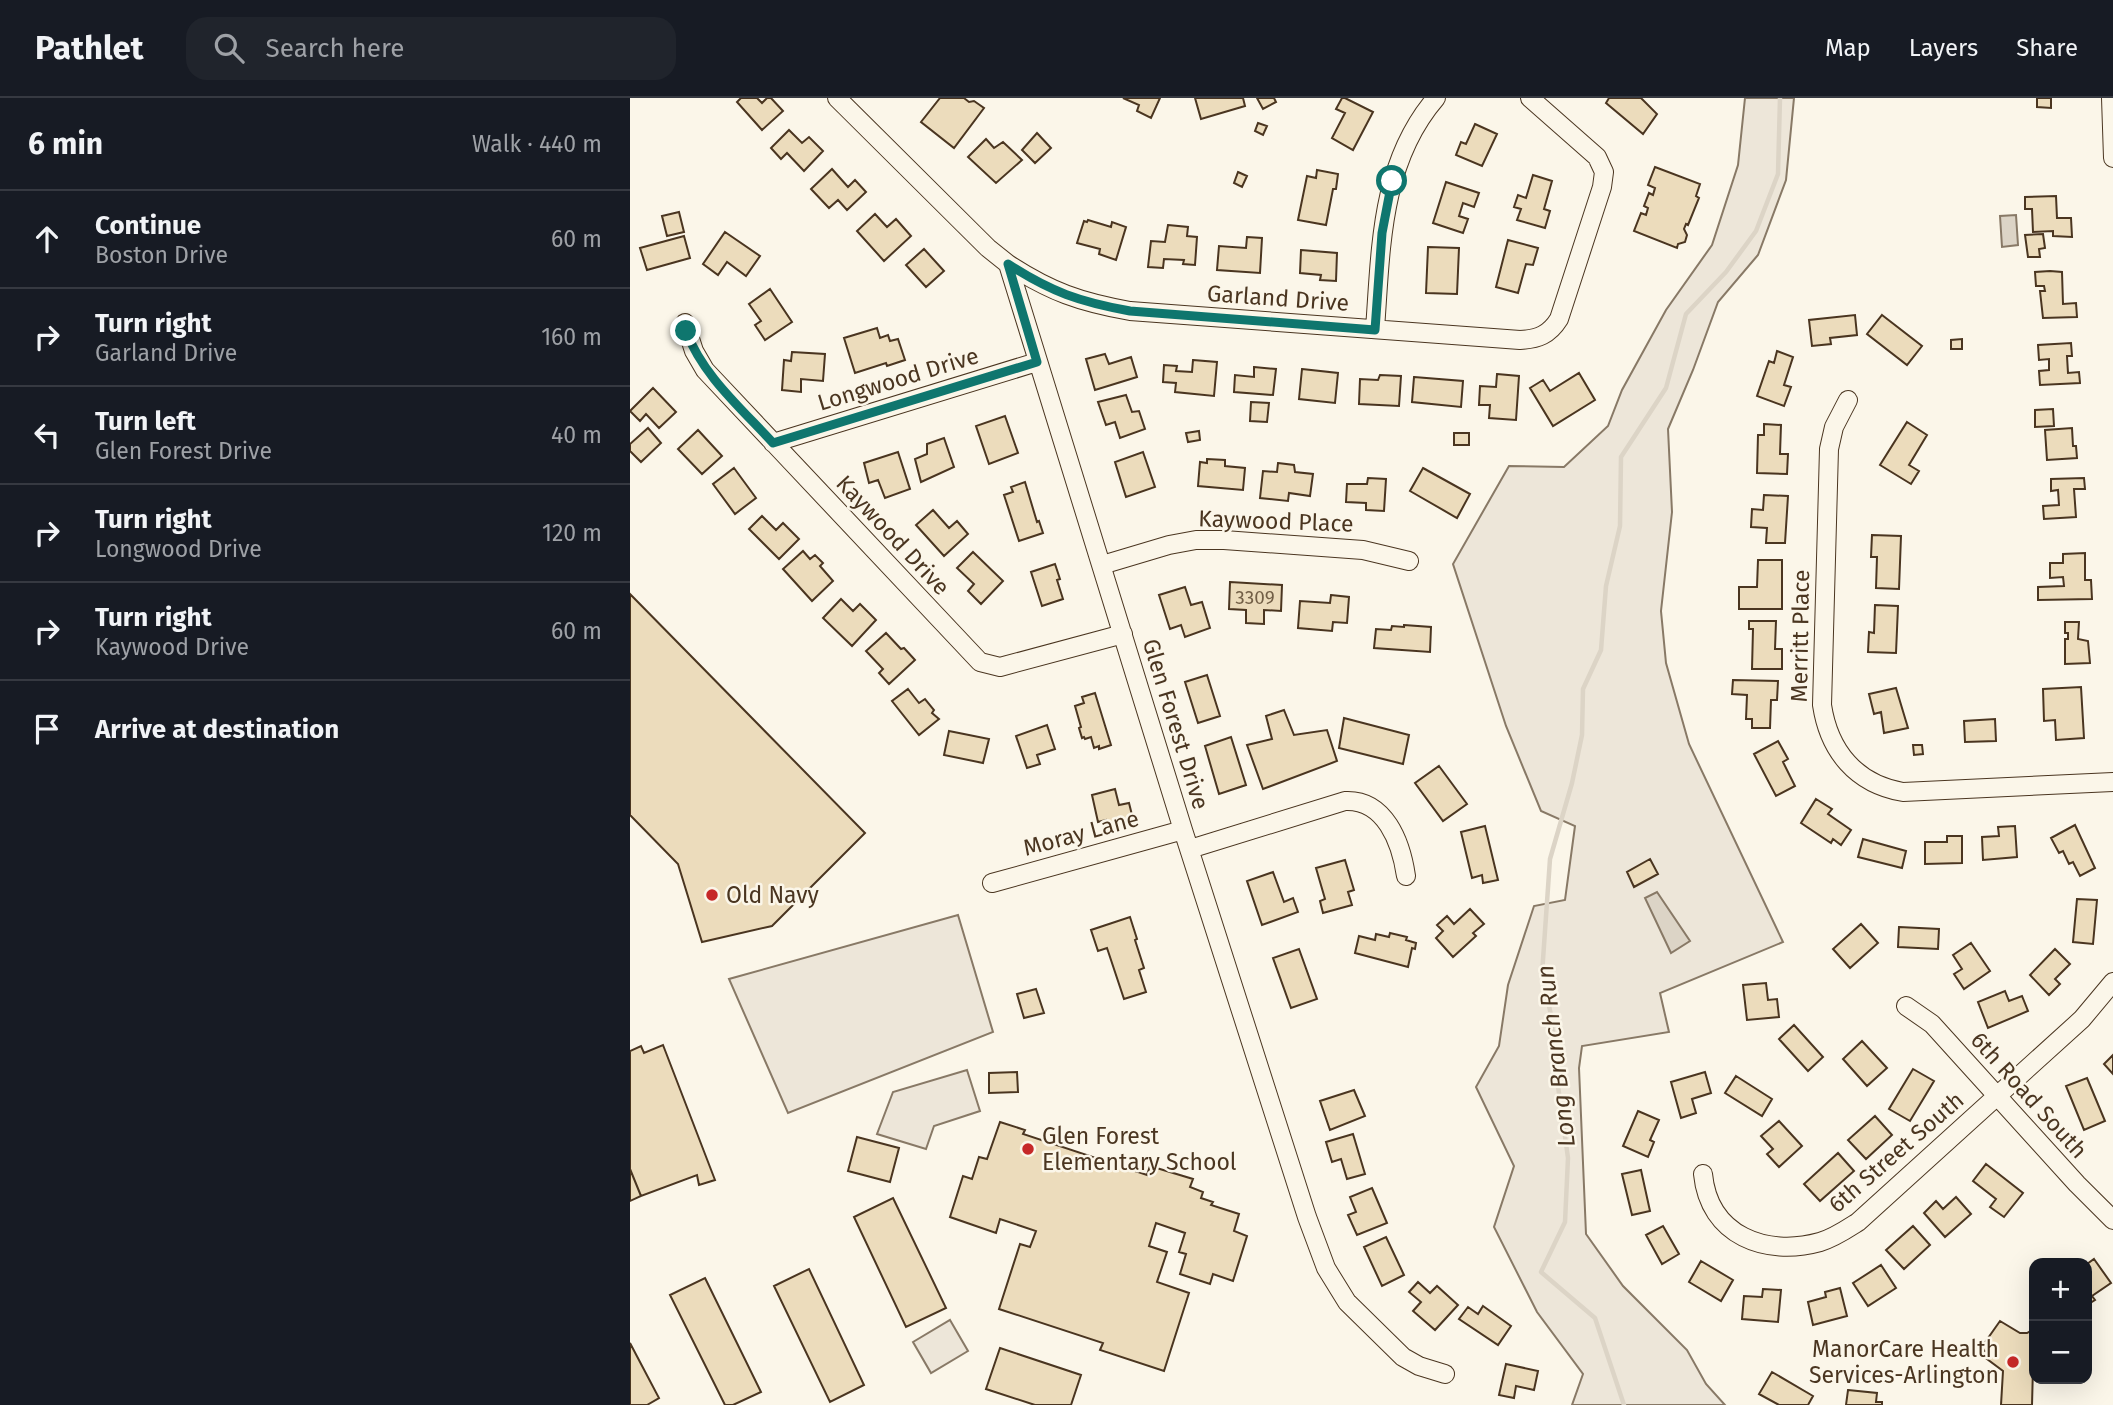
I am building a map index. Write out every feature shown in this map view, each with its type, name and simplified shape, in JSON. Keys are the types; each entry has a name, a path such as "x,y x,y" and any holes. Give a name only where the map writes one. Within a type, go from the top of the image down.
{"street":[{"path":"837,98 988,248 1008,264"},
{"path":"1375,330 1382,233 1392,181 1413,132 1436,98"},
{"name":"Garland Drive","path":"1008,264 1062,295 1119,309 1375,330 1533,339 1543,337 1554,328 1559,319 1602,187 1604,172 1597,157 1530,98"},
{"path":"2111,98 2113,158"},
{"name":"Glen Forest Drive","path":"1008,264 1183,830 1307,1217 1326,1268 1347,1302 1403,1357 1419,1367 1445,1374"},
{"name":"Kaywood Drive","path":"684,324 694,351 705,370 988,673 1000,667 1123,634"},
{"name":"Longwood Drive","path":"773,443 1037,362"},
{"name":"Merritt Place","path":"1848,400 1834,428 1829,449 1822,705 1824,723 1842,758 1872,782 1889,790 1903,792 2113,782"},
{"name":"Kaywood Place","path":"1102,565 1169,545 1196,540 1363,550 1409,561"},
{"path":"1190,849 1355,800 1380,813 1386,821 1397,839 1406,876"},
{"name":"Moray Lane","path":"992,883 1183,830"},
{"name":"6th Street South","path":"1703,1174 1709,1202 1717,1215 1743,1238 1779,1247 1823,1242 1858,1222 2081,1019 2113,982"},
{"name":"6th Road South","path":"1906,1006 1932,1024 2113,1220"}],"shaded area":[{"path":"1745,98 1794,98 1786,180 1758,255 1718,302 1668,429 1672,512 1661,611 1666,663 1689,744 1783,942 1660,993 1669,1032 1582,1046 1579,1068 1586,1234 1623,1286 1687,1350 1706,1384 1725,1405 1572,1405 1583,1374 1537,1312 1494,1227 1514,1166 1476,1087 1499,1046 1508,985 1534,906 1565,900 1575,826 1541,811 1506,726 1453,564 1509,466 1564,467 1608,426 1622,390 1666,310 1712,245 1738,165"},
{"path":"2016,215 2018,245 2002,247 2000,216"},
{"path":"1657,892 1690,941 1671,953 1645,898"},
{"path":"958,915 993,1032 788,1113 729,979"},
{"path":"967,1070 980,1111 934,1126 926,1149 877,1134 893,1092"},
{"path":"950,1320 968,1351 931,1373 913,1342"}],"building":[{"path":"741,98 757,98 762,103 771,98 783,111 762,130 737,102"},
{"path":"940,98 964,98 984,108 954,148 921,122"},
{"path":"1123,98 1160,98 1151,118 1137,111 1139,105"},
{"path":"1195,98 1243,98 1245,106 1201,119"},
{"path":"1257,98 1274,98 1276,102 1263,109"},
{"path":"1342,98 1373,112 1353,150 1332,138 1345,113 1336,109"},
{"path":"1609,98 1641,98 1657,114 1643,134 1606,103"},
{"path":"2037,98 2051,98 2051,108 2037,107"},
{"path":"1258,123 1267,126 1263,135 1255,131"},
{"path":"1475,124 1497,134 1482,166 1456,155 1461,142 1466,144"},
{"path":"789,130 802,143 809,137 823,151 804,171 787,153 781,159 771,148"},
{"path":"1037,133 1051,148 1035,163 1022,150"},
{"path":"986,139 994,148 1003,142 1022,160 996,183 968,157"},
{"path":"1655,167 1700,184 1696,196 1699,198 1684,229 1687,235 1685,242 1678,244 1677,248 1634,231 1641,213 1646,215 1648,208 1644,206 1649,193 1653,195 1655,188 1648,185"},
{"path":"832,169 848,187 855,180 866,192 847,210 838,200 829,208 811,189"},
{"path":"1317,170 1338,174 1326,225 1298,220 1307,176 1316,178"},
{"path":"1238,172 1247,176 1242,187 1234,183"},
{"path":"1533,175 1552,181 1544,209 1550,211 1545,228 1517,220 1521,209 1514,207 1518,195 1526,198"},
{"path":"1446,182 1479,193 1474,207 1463,203 1459,216 1468,219 1463,233 1433,223"},
{"path":"2056,196 2057,218 2071,218 2072,237 2053,236 2053,231 2033,232 2032,209 2025,209 2025,197"},
{"path":"679,212 684,232 667,236 662,216"},
{"path":"875,214 887,227 896,219 911,236 884,261 857,231"},
{"path":"1084,221 1111,227 1112,222 1126,227 1116,260 1099,254 1100,249 1077,243"},
{"path":"1168,225 1188,227 1187,236 1197,237 1195,265 1183,264 1184,260 1164,259 1163,268 1148,267 1151,241 1165,242"},
{"path":"725,232 760,256 746,276 727,262 718,275 703,264"},
{"path":"2043,234 2045,248 2039,249 2040,257 2028,257 2025,235"},
{"path":"684,236 690,258 647,270 640,248"},
{"path":"1247,237 1262,238 1260,273 1217,270 1219,246 1246,248"},
{"path":"1508,240 1538,248 1533,265 1526,264 1518,293 1496,287"},
{"path":"1428,247 1459,248 1457,294 1426,293"},
{"path":"924,249 944,271 926,287 906,265"},
{"path":"1301,250 1337,253 1336,281 1320,280 1321,275 1300,273"},
{"path":"2035,272 2062,272 2063,304 2076,303 2077,317 2043,318 2040,291 2045,291 2044,286 2036,286"},
{"path":"770,289 792,322 765,340 755,325 761,321 749,304"},
{"path":"1855,315 1857,335 1830,338 1831,344 1812,346 1809,320"},
{"path":"1882,315 1922,346 1907,365 1867,334"},
{"path":"877,328 880,338 888,335 890,341 898,339 905,360 855,373 844,338"},
{"path":"1962,339 1962,349 1951,349 1951,340"},
{"path":"2071,343 2072,356 2067,356 2068,373 2079,372 2080,383 2040,385 2039,371 2049,370 2049,359 2039,360 2038,345"},
{"path":"1777,351 1793,357 1784,385 1791,387 1784,406 1757,396 1769,361 1774,363"},
{"path":"792,352 825,354 823,381 801,379 801,392 782,390 784,360 791,361"},
{"path":"1105,354 1109,364 1131,357 1137,377 1095,390 1086,359"},
{"path":"1193,360 1217,362 1214,396 1175,392 1176,383 1163,382 1164,365 1177,366 1176,371 1192,372"},
{"path":"1254,367 1276,369 1273,395 1234,392 1235,375 1254,377"},
{"path":"1302,369 1338,373 1335,403 1299,399"},
{"path":"1579,373 1595,400 1553,426 1530,388 1543,380 1550,391"},
{"path":"1497,374 1519,376 1516,420 1489,418 1490,405 1479,405 1480,386 1496,387"},
{"path":"1380,375 1401,376 1399,406 1359,404 1360,379 1378,380"},
{"path":"1414,377 1463,381 1461,407 1412,402"},
{"path":"653,388 676,412 659,428 646,414 640,421 630,411"},
{"path":"1126,395 1132,412 1139,411 1145,429 1120,438 1115,422 1106,425 1098,402"},
{"path":"1251,402 1269,403 1267,422 1250,421"},
{"path":"2053,409 2054,426 2035,427 2035,410"},
{"path":"1005,416 1018,453 989,464 976,426"},
{"path":"1907,422 1927,435 1909,465 1919,471 1911,484 1880,465"},
{"path":"1764,424 1781,425 1780,454 1788,454 1787,474 1757,473 1758,435 1764,435"},
{"path":"648,428 661,443 641,462 630,451 630,444"},
{"path":"2072,428 2077,458 2047,460 2045,430"},
{"path":"698,430 722,456 702,474 678,449"},
{"path":"1199,431 1200,440 1188,442 1186,433"},
{"path":"1454,433 1469,433 1469,445 1454,445"},
{"path":"944,438 954,467 921,482 915,459 927,454 927,444"},
{"path":"898,452 910,489 885,498 878,480 869,483 864,463"},
{"path":"1143,452 1155,487 1126,497 1115,462"},
{"path":"1207,459 1225,460 1225,466 1245,468 1243,490 1198,486 1200,462 1207,463"},
{"path":"1278,463 1294,465 1295,472 1313,474 1310,496 1289,493 1288,501 1260,498 1263,471 1277,472"},
{"path":"734,468 756,498 735,514 713,484"},
{"path":"1423,468 1470,494 1457,518 1410,491"},
{"path":"1368,478 1386,479 1384,511 1366,510 1366,503 1346,502 1347,484 1367,484"},
{"path":"2084,478 2085,489 2074,489 2076,517 2044,519 2043,506 2059,505 2058,490 2051,491 2051,479"},
{"path":"1025,482 1043,533 1019,541 1004,495 1013,492 1011,487"},
{"path":"1764,495 1788,496 1785,543 1766,543 1767,528 1751,527 1752,509 1763,510"},
{"path":"933,510 949,528 957,521 968,534 944,556 916,525"},
{"path":"762,516 776,530 783,523 799,539 779,559 749,529"},
{"path":"1872,535 1901,536 1899,589 1876,588 1877,557 1871,557"},
{"path":"803,551 810,559 815,555 823,563 820,566 833,581 812,601 783,569"},
{"path":"973,552 1003,581 981,604 968,591 974,584 957,568"},
{"path":"2085,553 2085,580 2091,580 2092,599 2038,600 2038,587 2064,586 2063,577 2050,578 2050,563 2063,563 2063,554"},
{"path":"1758,560 1782,560 1782,609 1739,609 1739,587 1757,587"},
{"path":"1055,564 1063,599 1042,606 1031,572"},
{"path":"1230,582 1282,585 1281,611 1264,610 1264,624 1246,623 1246,610 1229,609"},
{"path":"1185,587 1191,605 1202,602 1210,628 1185,637 1181,625 1170,629 1159,595"},
{"path":"630,594 865,833 772,926 702,942 678,864 630,815"},
{"path":"1331,595 1349,597 1347,623 1333,622 1332,631 1298,628 1300,601 1330,603"},
{"path":"841,599 853,611 860,604 876,620 852,646 823,618"},
{"path":"1875,605 1898,606 1896,653 1868,652 1869,632 1874,633"},
{"path":"1749,621 1776,621 1775,649 1782,649 1782,669 1752,669 1753,629 1749,629"},
{"path":"2065,622 2079,622 2078,639 2088,641 2090,663 2065,664 2065,639 2068,639 2068,633 2065,633"},
{"path":"1392,626 1431,627 1430,652 1374,648 1376,629 1391,630"},
{"path":"886,633 915,660 889,684 879,673 883,669 866,651"},
{"path":"1207,675 1220,716 1198,723 1185,682"},
{"path":"1733,680 1778,681 1777,700 1771,700 1770,728 1752,728 1752,719 1746,719 1747,695 1732,694"},
{"path":"2081,687 2084,738 2056,740 2055,720 2044,721 2043,689"},
{"path":"1896,688 1908,728 1884,733 1881,712 1874,714 1869,694"},
{"path":"908,689 919,703 925,699 934,710 932,713 939,719 919,735 892,701"},
{"path":"1095,693 1111,745 1099,749 1099,746 1094,748 1091,737 1082,738 1075,706 1084,703 1082,697"},
{"path":"1284,710 1294,735 1327,730 1337,761 1263,789 1247,745 1272,739 1266,716"},
{"path":"1344,718 1409,735 1403,764 1339,748"},
{"path":"1995,719 1996,741 1965,742 1964,721"},
{"path":"1047,725 1055,749 1037,755 1040,764 1027,768 1016,736"},
{"path":"949,731 989,739 983,763 944,755"},
{"path":"1231,737 1246,785 1219,794 1205,746"},
{"path":"1778,741 1788,759 1783,762 1795,786 1776,796 1754,754"},
{"path":"1913,745 1922,745 1923,754 1914,755"},
{"path":"1439,766 1467,804 1443,821 1415,783"},
{"path":"1115,789 1119,805 1129,803 1134,823 1109,830 1106,820 1098,822 1092,795"},
{"path":"1816,799 1832,809 1828,814 1851,830 1841,845 1833,839 1831,843 1801,823"},
{"path":"2075,825 2095,868 2080,876 2073,862 2069,864 2063,851 2059,853 2051,838"},
{"path":"1485,826 1498,880 1483,883 1482,875 1472,878 1461,832"},
{"path":"2015,826 2017,857 1983,860 1982,837 1999,836 1998,827"},
{"path":"1947,836 1962,836 1962,863 1925,864 1925,842 1947,842"},
{"path":"1863,839 1906,851 1902,868 1858,857"},
{"path":"1650,859 1658,874 1634,887 1627,872"},
{"path":"1345,860 1354,890 1348,892 1352,905 1323,913 1320,901 1325,899 1316,868"},
{"path":"1273,872 1284,902 1293,898 1298,912 1262,925 1247,881"},
{"path":"2077,899 2097,900 2093,944 2073,942"},
{"path":"1470,909 1484,924 1473,933 1476,936 1453,957 1436,938 1443,931 1437,925 1447,916 1454,924"},
{"path":"1130,917 1144,968 1139,970 1146,992 1124,999 1107,948 1098,951 1091,930"},
{"path":"1861,924 1878,943 1850,968 1833,949"},
{"path":"1899,927 1939,929 1938,949 1898,947"},
{"path":"1390,933 1407,937 1406,940 1416,943 1415,949 1412,948 1408,967 1355,953 1359,936 1375,940 1376,934 1389,937"},
{"path":"1971,943 1990,971 1964,989 1954,974 1962,969 1953,955"},
{"path":"1299,949 1317,999 1291,1008 1273,958"},
{"path":"2055,949 2070,964 2055,979 2060,984 2049,995 2030,975"},
{"path":"1766,983 1768,1000 1777,999 1779,1017 1747,1020 1743,985"},
{"path":"1036,989 1044,1013 1024,1018 1017,994"},
{"path":"2005,991 2009,1001 2022,996 2028,1011 1988,1028 1978,1002"},
{"path":"1794,1025 1823,1057 1808,1071 1779,1039"},
{"path":"1862,1041 1887,1068 1867,1086 1843,1059"},
{"path":"663,1045 715,1180 699,1185 697,1175 641,1196 630,1169 630,1051 641,1046 644,1053"},
{"path":"2113,1055 2113,1074 2104,1064"},
{"path":"1913,1069 1934,1081 1910,1121 1889,1109"},
{"path":"1017,1072 1018,1092 989,1093 989,1073"},
{"path":"1705,1072 1711,1093 1692,1099 1696,1113 1681,1118 1671,1082"},
{"path":"1736,1076 1772,1099 1762,1116 1725,1093"},
{"path":"2087,1078 2105,1121 2084,1130 2066,1086"},
{"path":"1354,1090 1365,1116 1330,1130 1320,1101"},
{"path":"1638,1111 1659,1120 1650,1140 1654,1142 1648,1157 1623,1146"},
{"path":"1875,1116 1892,1135 1866,1159 1848,1140"},
{"path":"1779,1121 1802,1146 1779,1167 1767,1154 1773,1149 1761,1136"},
{"path":"1000,1122 1025,1130 1023,1134 1147,1175 1150,1166 1193,1179 1190,1187 1203,1192 1201,1198 1213,1202 1211,1205 1239,1214 1234,1231 1247,1236 1233,1281 1213,1274 1210,1284 1180,1274 1186,1254 1179,1252 1185,1233 1156,1223 1149,1246 1167,1252 1157,1282 1189,1293 1164,1371 1100,1350 1103,1343 999,1309 1020,1244 1030,1247 1036,1231 1000,1219 996,1233 950,1217 963,1176 972,1179 979,1157 987,1159"},
{"path":"1353,1134 1365,1174 1347,1179 1341,1159 1332,1162 1326,1142"},
{"path":"857,1137 899,1148 890,1182 848,1171"},
{"path":"1838,1153 1854,1171 1820,1201 1804,1184"},
{"path":"1986,1164 2023,1193 2004,1217 1990,1207 1996,1199 1973,1181"},
{"path":"630,1169 641,1196 630,1201"},
{"path":"1641,1170 1650,1211 1632,1215 1622,1174"},
{"path":"1372,1188 1387,1223 1357,1235 1348,1215 1356,1212 1350,1197"},
{"path":"1956,1197 1971,1214 1945,1237 1924,1213 1936,1201 1943,1209"},
{"path":"893,1198 946,1308 906,1327 854,1217"},
{"path":"1663,1226 1679,1254 1662,1264 1646,1235"},
{"path":"1913,1226 1930,1245 1904,1269 1886,1250"},
{"path":"1386,1237 1404,1275 1382,1286 1364,1247"},
{"path":"2094,1259 2111,1283 2092,1296"},
{"path":"1701,1261 1733,1280 1721,1301 1689,1282"},
{"path":"1881,1265 1896,1288 1868,1306 1853,1283"},
{"path":"809,1269 864,1385 830,1402 774,1286"},
{"path":"705,1278 761,1392 733,1405 725,1405 670,1295"},
{"path":"1418,1282 1430,1293 1437,1286 1458,1305 1435,1330 1413,1311 1421,1302 1409,1292"},
{"path":"1840,1288 1847,1316 1813,1325 1808,1302 1826,1297 1825,1292"},
{"path":"1763,1289 1781,1290 1778,1322 1742,1319 1744,1296 1762,1297"},
{"path":"1483,1306 1511,1326 1498,1345 1459,1319 1468,1307 1478,1314"},
{"name":"ManorCare Health Services-Arlington","path":"2000,1321 2020,1333 2029,1332 2029,1384 2033,1384 2032,1405 2001,1405 2003,1371 1983,1356 1986,1352 1981,1348"},
{"path":"630,1343 659,1398 647,1405 630,1405"},
{"path":"1000,1348 1081,1375 1071,1405 1035,1405 986,1389"},
{"path":"1506,1364 1538,1371 1534,1390 1516,1386 1514,1398 1499,1395"},
{"path":"1772,1372 1813,1396 1808,1405 1779,1405 1759,1394"},
{"name":"ManorCare Health Services-Arlington","path":"1848,1390 1877,1393 1876,1402 1882,1402 1882,1405 1846,1405"}],"waterway":[{"name":"Long Branch Run","path":"1624,1405 1595,1318 1541,1272 1565,1222 1568,1158 1551,1015 1542,974 1550,859 1572,783 1582,735 1583,689 1601,650 1606,586 1620,526 1621,457 1666,388 1686,314 1726,272 1756,231 1778,174 1780,98"}],"place":[{"name":"Old Navy","path":"712,895"},
{"name":"Glen Forest Elementary School","path":"1028,1149"},
{"name":"ManorCare Health Services-Arlington","path":"2013,1362"}],"route":[{"path":"686,331 705,370 773,443 1037,362 1008,264 1062,295 1130,311 1375,330 1382,233 1392,181"}]}
